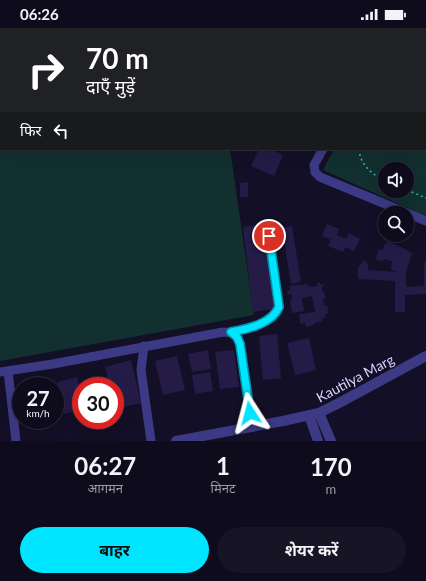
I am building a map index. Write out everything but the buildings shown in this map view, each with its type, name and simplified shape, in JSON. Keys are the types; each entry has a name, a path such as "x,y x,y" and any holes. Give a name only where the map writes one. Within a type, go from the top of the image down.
{"street":[{"path":"322,150 314,165 315,172 320,177 390,206"},
{"path":"414,216 426,221"},
{"path":"16,441 4,371 53,364 144,346 223,332 231,332 251,328 272,318 279,307 269,236"},
{"path":"231,332 237,337 240,344 253,427"},
{"path":"144,346 142,370 151,441"},
{"name":"Kautilya Marg","path":"176,441 199,439 314,414 339,403 426,356"},
{"path":"314,414 318,441"},
{"path":"314,414 331,441"}],"path":[{"path":"359,150 361,158 368,170 378,177"},
{"path":"414,193 426,198"}],"green space":[{"path":"0,150 230,150 254,315 0,361"},
{"path":"333,150 426,150 426,216 414,211 414,206 404,206 386,198 414,198 414,162 378,162 378,195 323,170"}],"route":[{"path":"250,413 240,344 237,337 231,332 251,328 272,318 279,307 269,236"}]}
